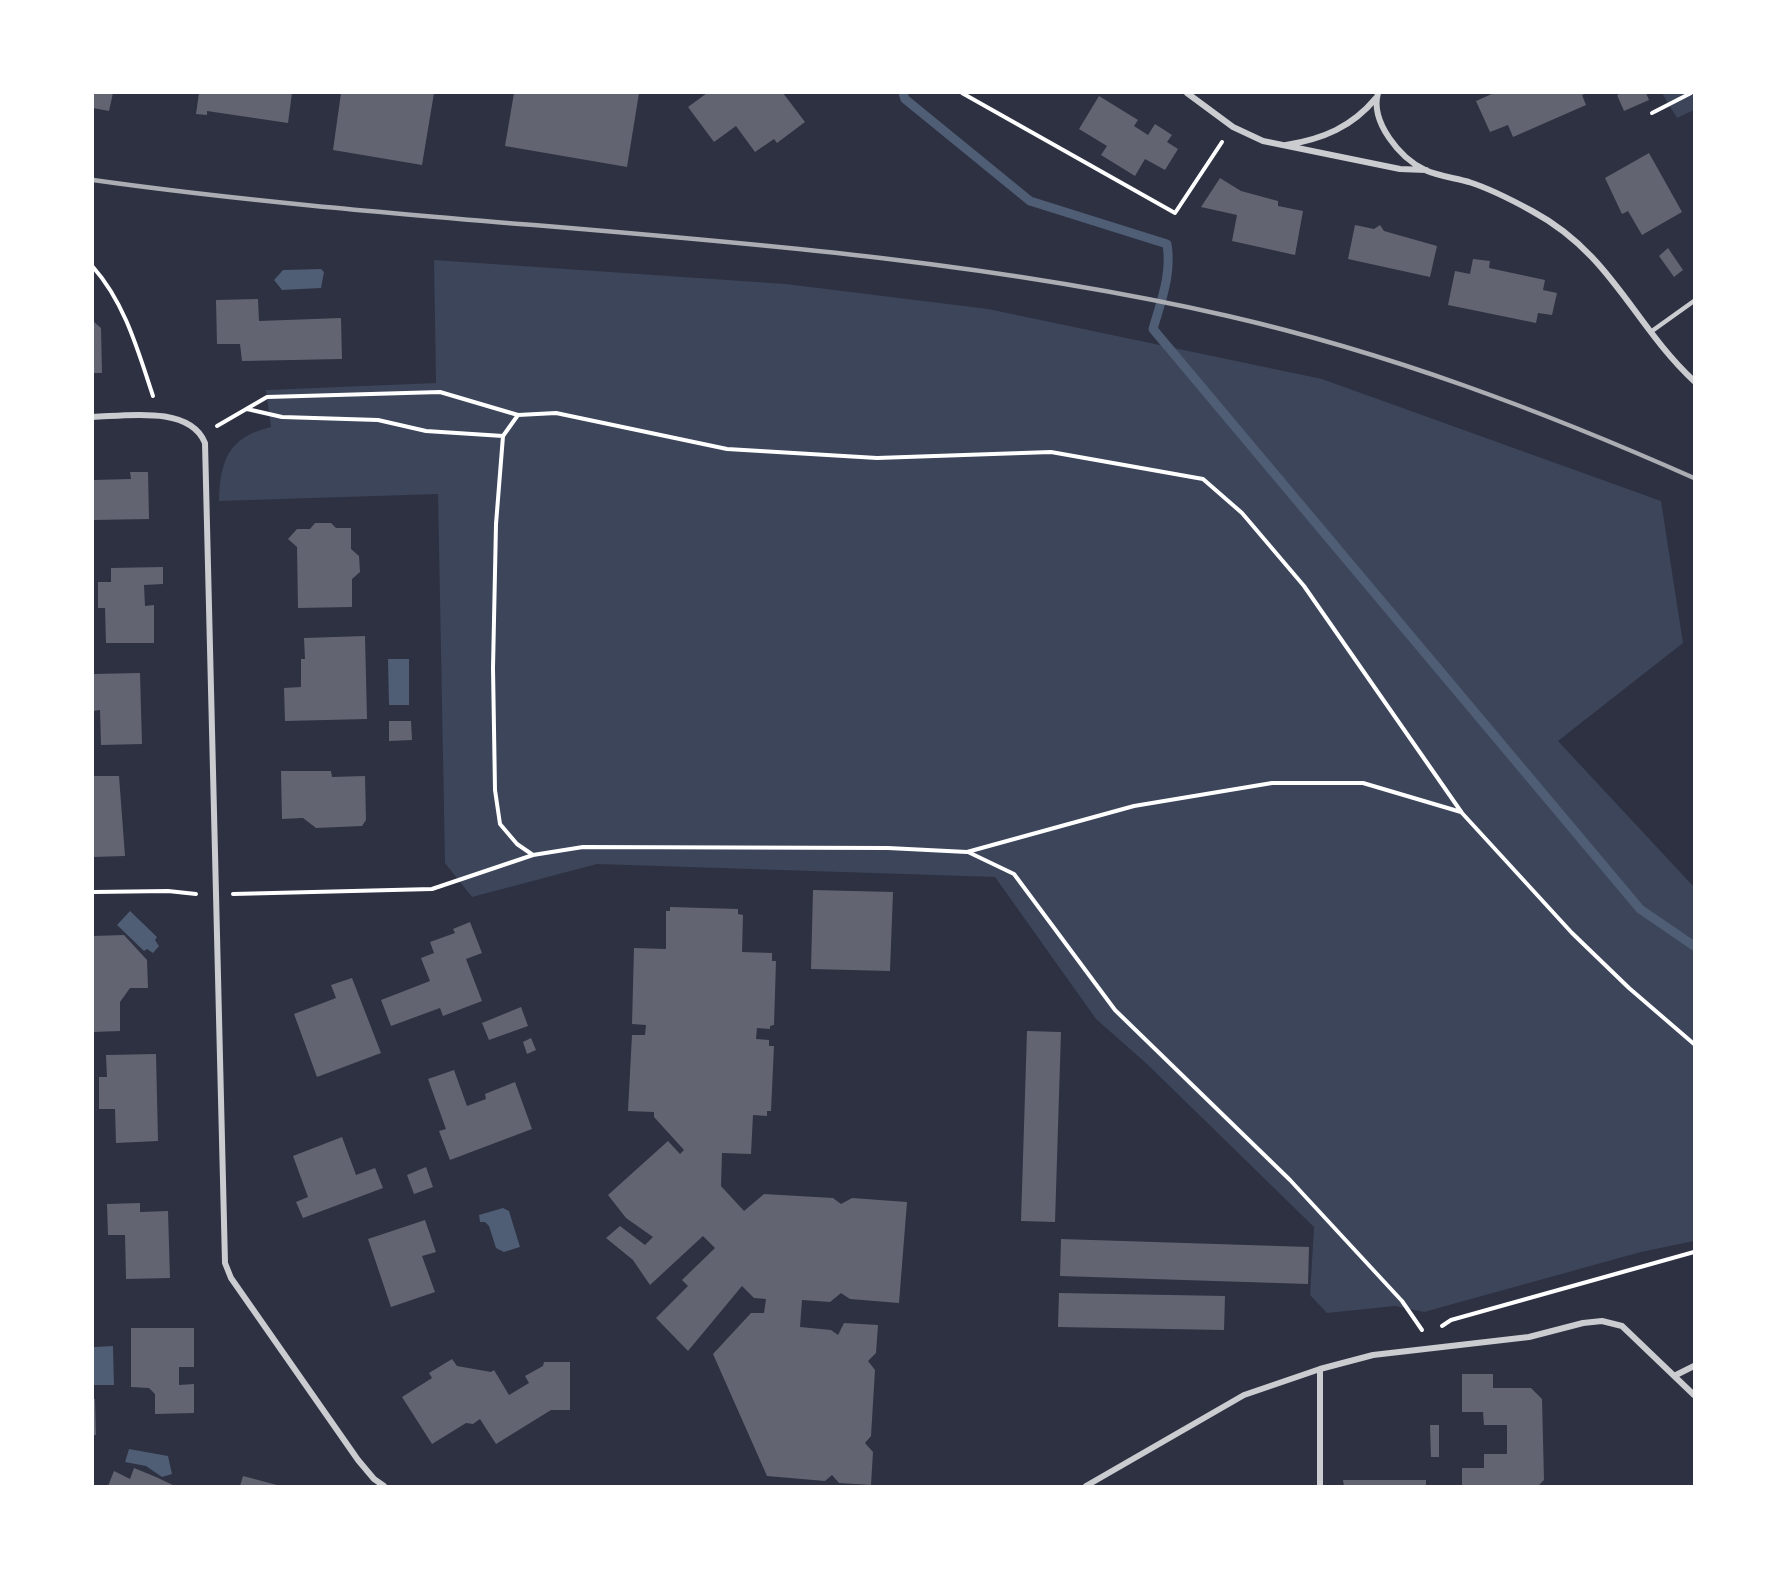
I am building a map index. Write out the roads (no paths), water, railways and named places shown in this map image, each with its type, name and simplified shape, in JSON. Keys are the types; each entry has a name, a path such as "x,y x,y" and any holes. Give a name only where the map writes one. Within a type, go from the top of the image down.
{"street":[{"path":"1187,93 1246,135 1279,146 1400,169 1426,170 1477,185 1533,211 1562,229 1597,261 1674,361 1694,381"},
{"path":"1279,146 1334,132 1360,116 1377,95"},
{"path":"1377,95 1377,111 1387,135 1406,156 1426,170"},
{"path":"93,417 160,415 186,422 201,435 206,458 223,1243 228,1271 358,1460 384,1486"},
{"path":"1086,1486 1244,1395 1372,1354 1529,1337 1583,1323 1602,1321 1622,1326 1694,1395"},
{"path":"1674,1376 1694,1366"},
{"path":"1320,1369 1320,1486"}],"lane":[{"path":"1652,331 1694,301"}],"waterway":[{"path":"903,93 905,99 1030,201 1167,244 1167,277 1153,329 1640,909 1694,946"}],"railway":[{"path":"93,180 235,198 377,212 805,250 947,266 1088,288 1228,316 1406,366 1523,407 1694,478"}]}
